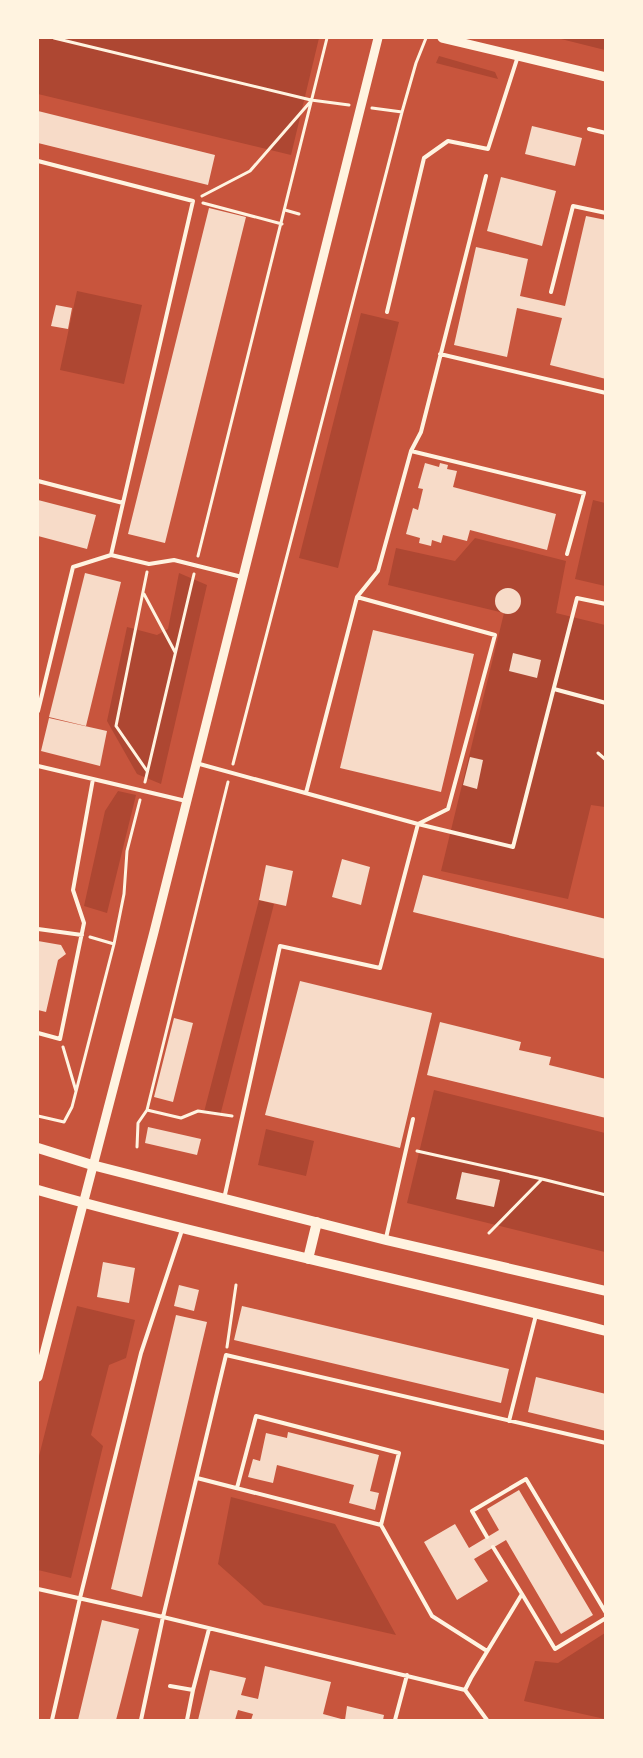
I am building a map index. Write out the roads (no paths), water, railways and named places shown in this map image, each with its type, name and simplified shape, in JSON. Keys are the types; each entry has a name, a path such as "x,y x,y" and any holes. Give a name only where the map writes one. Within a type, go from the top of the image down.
{"main road":[{"path":"38,1148 92,1165 386,1240 606,1291"},
{"path":"38,1190 82,1203 308,1259 536,1312 606,1331"},
{"path":"308,1259 317,1222"}],"street":[{"path":"38,1377 41,1351 82,1203 196,763 378,38"},
{"path":"442,38 606,77"}],"lane":[{"path":"387,312 424,158 448,141 488,149 518,56"},
{"path":"589,129 606,133"},
{"path":"38,161 193,200 111,554"},
{"path":"306,793 357,597 378,571 411,451 421,432 486,176"},
{"path":"551,292 573,206 606,213"},
{"path":"440,354 606,393"},
{"path":"411,451 584,493 568,554"},
{"path":"38,481 123,503"},
{"path":"38,711 72,568 111,554 149,564 174,560 242,576"},
{"path":"224,1199 280,946 380,968 418,824 448,809 495,635 357,597"},
{"path":"196,763 418,824 512,847 577,598 606,604"},
{"path":"554,689 606,703"},
{"path":"38,766 186,801"},
{"path":"38,1034 60,1039 84,923 74,890 93,779"},
{"path":"38,929 82,935"},
{"path":"386,1240 413,1118"},
{"path":"52,1720 80,1598 141,1354 183,1228"},
{"path":"509,1421 536,1312"},
{"path":"141,1720 163,1617 226,1355 606,1443"},
{"path":"238,1488 256,1416 399,1453 380,1525 432,1616 487,1651"},
{"path":"197,1478 380,1525"},
{"path":"487,1537 472,1511 526,1479 606,1613"},
{"path":"494,1547 554,1649 606,1618"},
{"path":"38,1589 163,1617 465,1690 487,1720"},
{"path":"465,1690 522,1594"},
{"path":"187,1720 209,1629"},
{"path":"395,1720 407,1675"},
{"path":"170,1686 193,1690"}]}
